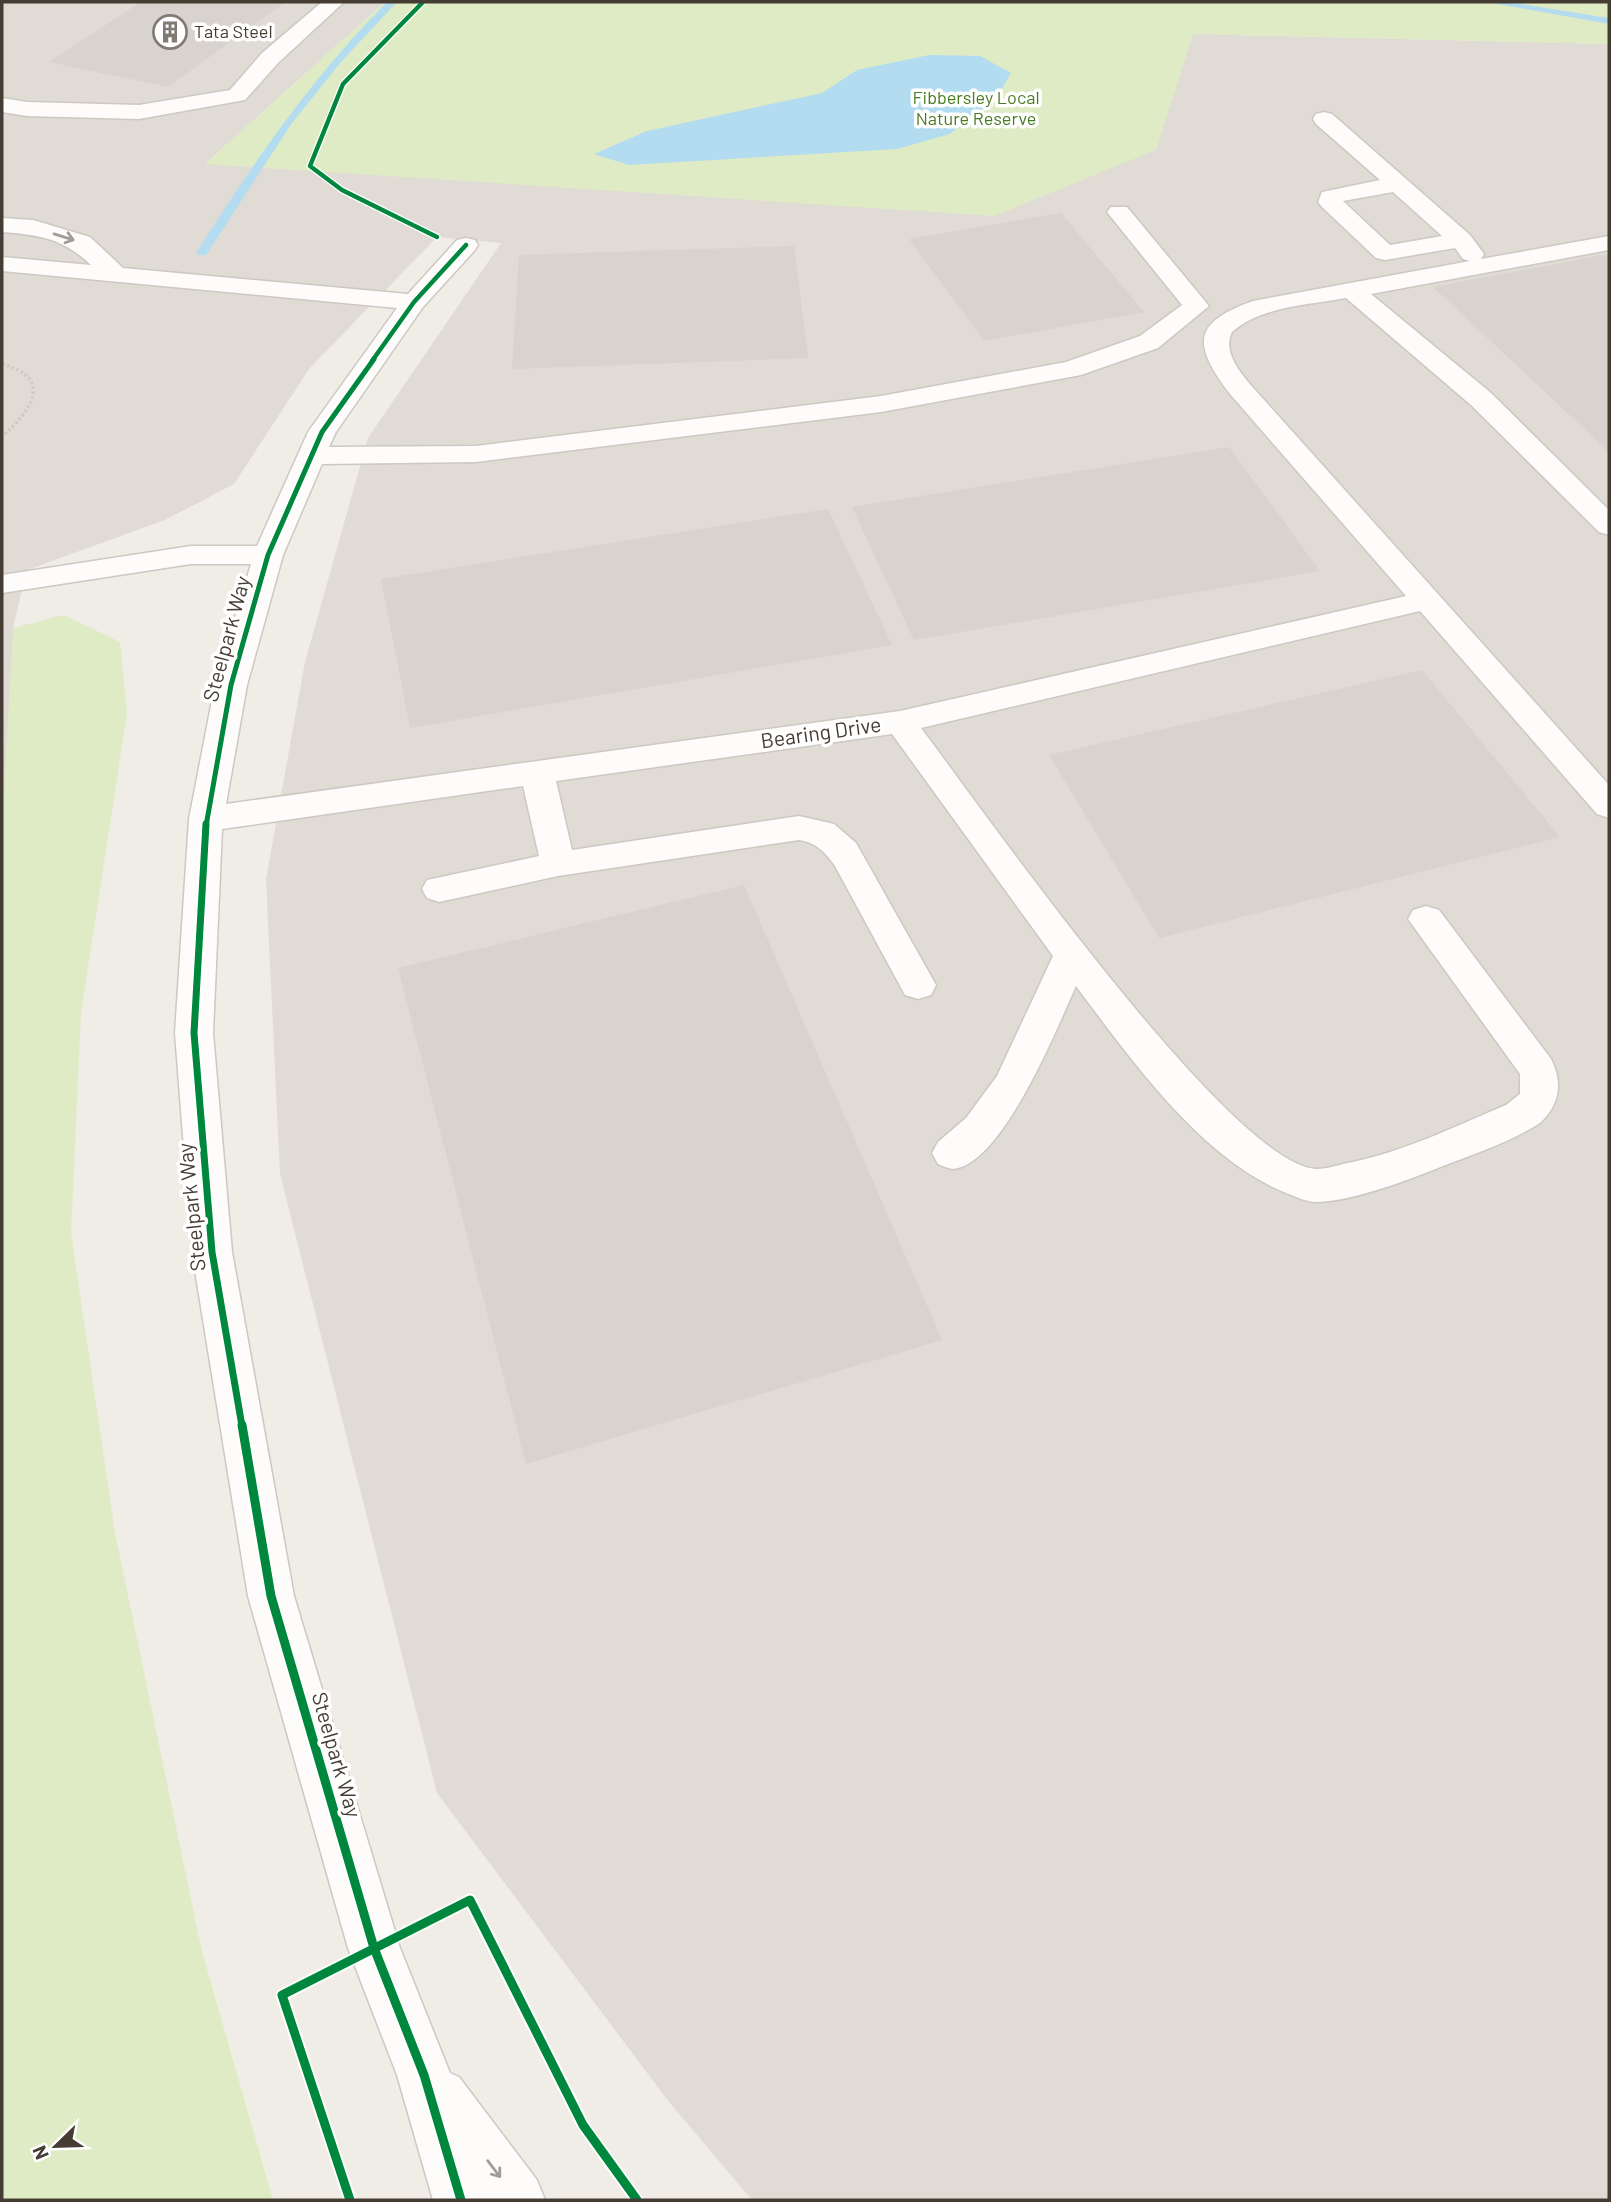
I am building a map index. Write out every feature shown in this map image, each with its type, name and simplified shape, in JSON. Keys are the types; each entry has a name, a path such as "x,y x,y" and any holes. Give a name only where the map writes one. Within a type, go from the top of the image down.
{"street":[{"path":"2,105 27,109 139,112 237,95 270,58 334,2"},
{"path":"1325,119 1461,240 1483,266"},
{"path":"1398,184 1337,195 1330,197 1330,202 1385,253 1461,240"},
{"path":"312,456 476,454 881,404 1072,369 1150,342 1196,306 1119,212"},
{"path":"2,225 33,227 81,242 114,274"},
{"path":"1609,243 1262,306 1242,312 1225,324 1216,336 1215,351 1220,366 1232,381 1609,806"},
{"name":"Steelpark Way","path":"461,2200 424,2074 373,1948 271,1596 212,1252 194,1033 206,819 231,685 268,555 322,432 414,302 466,245"},
{"path":"2,264 414,302"},
{"path":"1352,290 1481,399 1609,526"},
{"path":"2,584 191,555 268,555"},
{"name":"Bearing Drive","path":"206,819 900,722 1427,600"},
{"path":"900,722 1072,955 1170,1077 1261,1164 1289,1180 1314,1186 1377,1174 1520,1116 1532,1110 1540,1098 1542,1085 1538,1070 1426,919"},
{"path":"537,773 558,864"},
{"path":"439,889 558,864 799,828 815,829 839,845 849,859 918,985"},
{"path":"952,1153 980,1129 1012,1085 1072,955"},
{"name":"Steelpark Way","path":"424,2074 517,2200"}],"path":[{"path":"2,364 11,365 28,375 34,386 33,402 21,422 2,437"}],"shaded area":[{"path":"2,2 385,2 206,163 1155,150 1193,34 1609,44 1609,2200 752,2200 669,2102 437,1793 280,1174 266,879 305,662 368,438 501,243 437,237 309,369 234,484 165,520 27,570 13,627 2,2200"}],"green space":[{"name":"Fibbersley Local Nature Reserve","path":"385,2 1609,2 1609,44 1193,34 1156,150 994,216 205,164"},
{"path":"64,615 120,642 127,713 81,1013 71,1233 115,1533 202,1952 273,2200 2,2200 2,830 13,628"}],"water":[{"path":"929,55 980,56 1011,73 997,97 950,134 897,149 629,165 594,154 647,131 822,93 857,70"}],"building":[{"name":"Tata Steel","path":"141,2 286,2 168,87 49,62"},
{"path":"1061,213 1144,312 984,341 909,239"},
{"path":"794,246 808,358 512,369 519,255"},
{"path":"1609,254 1609,452 1433,287"},
{"path":"1229,447 1320,571 914,640 852,507"},
{"path":"828,509 892,645 410,728 381,579"},
{"path":"1422,670 1560,837 1159,938 1049,755"},
{"path":"744,885 942,1340 526,1464 398,968"}],"waterway":[{"path":"202,253 244,186 312,90 392,2"},
{"path":"1492,2 1609,21"}],"cycle path":[{"path":"423,2 343,84 310,166 342,190 437,237"},
{"path":"461,2200 424,2075 374,1948 271,1596 212,1252 194,1033 206,819 231,685 268,555 322,432 414,302 466,245"},
{"path":"350,2200 282,1995 470,1900 583,2125 637,2200"}],"place":[{"name":"Tata Steel","path":"170,32"}]}
